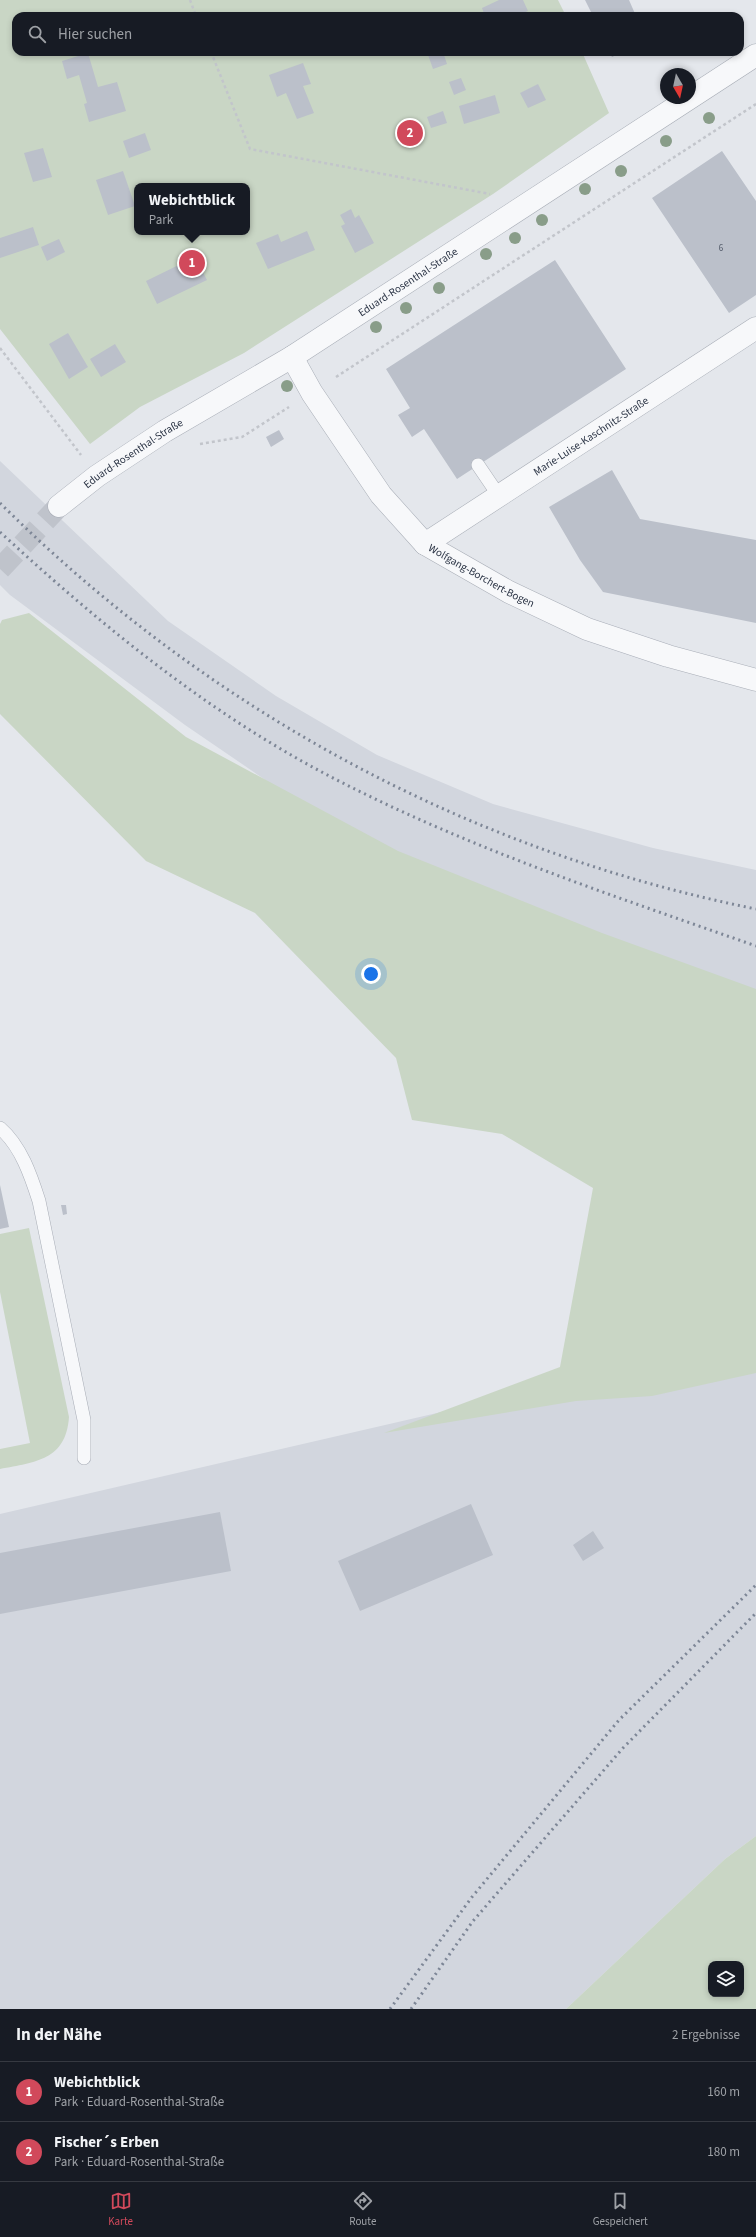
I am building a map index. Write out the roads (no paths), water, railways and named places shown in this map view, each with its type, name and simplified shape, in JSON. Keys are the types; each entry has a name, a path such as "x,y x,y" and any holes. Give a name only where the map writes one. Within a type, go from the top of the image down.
{"street":[{"name":"Eduard-Rosenthal-Straße","path":"59,506 98,476 165,431 292,357 756,55"},
{"name":"Marie-Luise-Kaschnitz-Straße","path":"426,544 756,328"},
{"name":"Wolfgang-Borchert-Bogen","path":"292,357 312,392 385,499 426,544 509,592 587,628 668,656 756,680"}],"lane":[{"path":"478,465 499,496"},
{"path":"0,1128 19,1152 32,1178 39,1201 84,1420 84,1458"}],"tunnel":[{"path":"0,569 59,506"}],"railway":[{"path":"0,503 80,577 165,646 255,707 348,762 445,810 546,850 649,883 756,909"},
{"path":"0,532 79,602 160,668 246,728 291,755 388,805 491,850 596,890 756,946"},
{"path":"390,2009 472,1897 619,1720 756,1585"},
{"path":"411,2009 473,1921 623,1748 756,1613"}],"place":[{"name":"Fischer´s Erben","path":"410,133"},
{"name":"Webichtblick","path":"192,263"}]}
